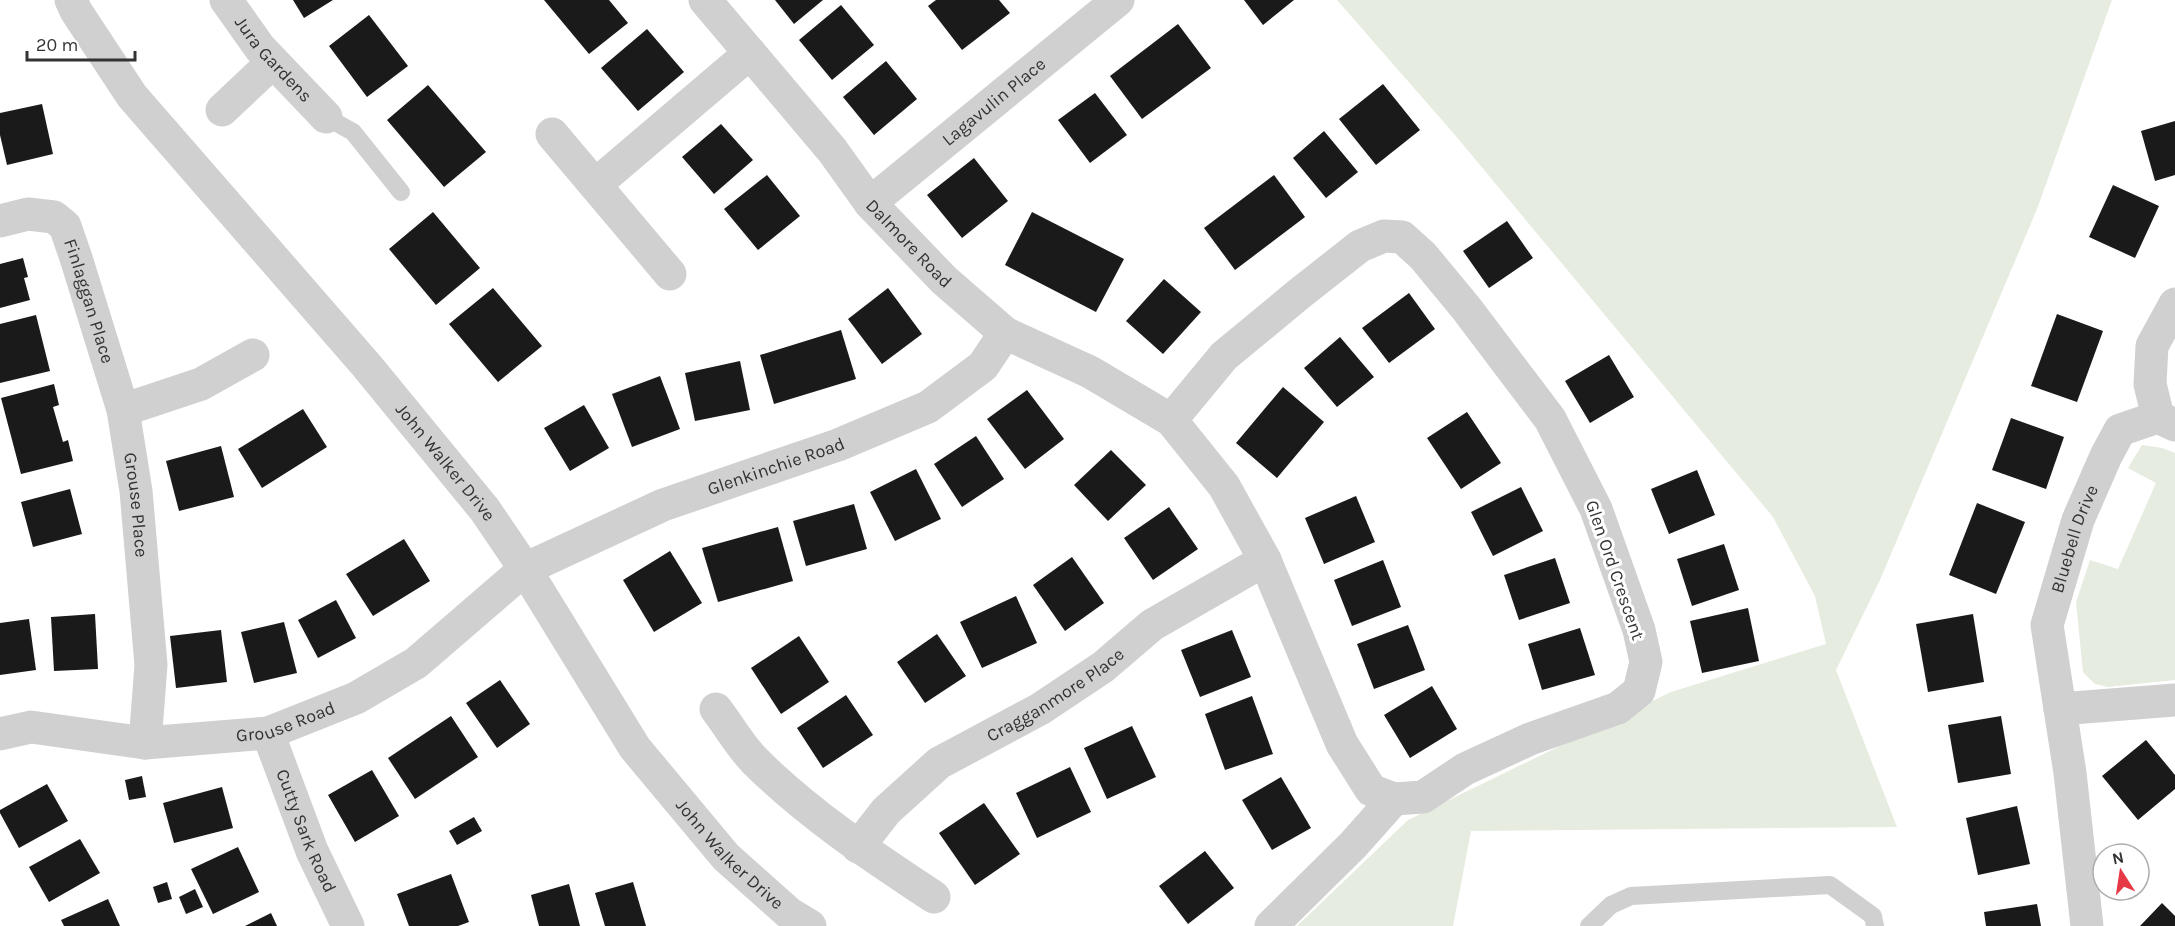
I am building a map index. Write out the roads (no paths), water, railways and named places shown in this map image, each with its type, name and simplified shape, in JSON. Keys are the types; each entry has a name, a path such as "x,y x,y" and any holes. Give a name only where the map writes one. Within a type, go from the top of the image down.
{"street":[{"name":"John Walker Drive","path":"71,0 132,96 367,366 485,510 525,569 635,748 726,857 790,914 810,926"},
{"name":"Jura Gardens","path":"226,0 260,48 326,117"},
{"name":"Dalmore Road","path":"705,0 832,150 870,203 944,280 1005,333 1090,372 1171,420"},
{"name":"Lagavulin Place","path":"870,203 1118,0"},
{"path":"595,185 750,53"},
{"path":"222,110 273,62"},
{"path":"552,134 670,274"},
{"name":"Finlaggan Place","path":"0,221 28,214 54,217 65,226 123,410"},
{"name":"Glen Ord Crescent","path":"1171,420 1224,356 1360,246 1384,236 1402,237 1423,256 1466,308 1550,419 1596,510 1639,630 1646,662 1639,691 1618,708 1530,739 1466,770 1424,797 1394,799"},
{"path":"2166,421 2150,384 2152,346 2175,304"},
{"name":"Glenkinchie Road","path":"525,569 663,505 838,445 928,406 983,366 1005,333"},
{"path":"123,410 201,384 253,355"},
{"name":"Grouse Place","path":"123,410 136,491 151,665 145,743"},
{"path":"1171,420 1224,486 1265,560 1342,744 1371,790 1394,799 1353,845 1271,926"},
{"name":"Bluebell Drive","path":"2087,926 2070,772 2047,625 2078,520 2120,430 2166,421"},
{"name":"Cragganmore Place","path":"858,847 886,811 939,763 1040,709 1104,667 1152,625 1265,560"},
{"name":"Grouse Road","path":"0,734 31,727 145,743 268,733 356,699 416,663 525,569"},
{"path":"2060,709 2175,700"},
{"path":"716,709 753,759 794,796 858,847 934,897"},
{"name":"Cutty Sark Road","path":"268,733 312,851 348,926"}],"lane":[{"path":"326,117 353,132 401,192"},
{"path":"1589,926 1611,905 1631,896 1830,885 1873,916 1875,926"}]}
